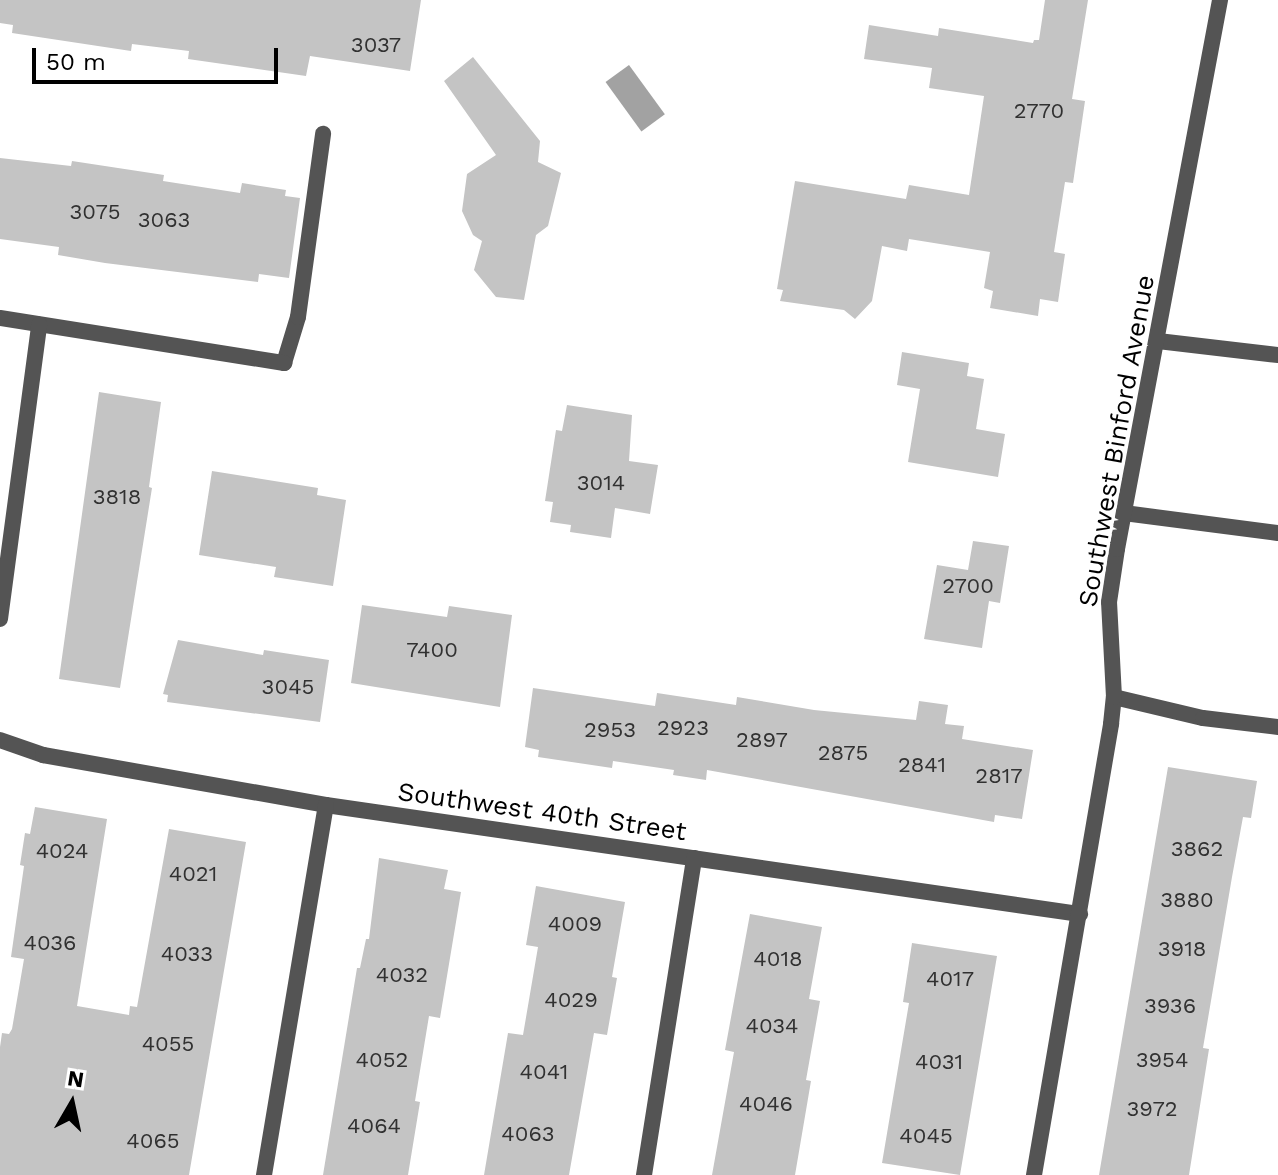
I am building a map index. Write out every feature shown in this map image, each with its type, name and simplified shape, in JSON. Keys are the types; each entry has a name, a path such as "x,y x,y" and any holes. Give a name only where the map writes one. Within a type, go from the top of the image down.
{"street":[{"name":"Southwest Binford Avenue","path":"1034,1175 1114,697 1109,602 1220,0"},
{"path":"0,318 284,363 298,317 323,134"},
{"path":"0,619 39,325"},
{"path":"1158,341 1278,355"},
{"path":"1124,513 1278,533"},
{"path":"1114,697 1203,718 1278,727"},
{"name":"Southwest 40th Street","path":"0,740 43,755 326,805 1080,914"},
{"path":"264,1175 326,805"},
{"path":"644,1175 694,858"}],"shaded area":[{"path":"629,65 665,114 641,131 606,82"}],"building":[{"path":"0,0 421,0 410,71 310,56 306,76 188,59 189,51 132,44 131,51 12,33 13,25 0,23"},
{"path":"1045,0 1088,0 1072,99 1085,101 1073,183 1065,182 1054,252 1065,254 1058,302 1040,299 1038,316 990,308 993,291 984,288 990,252 909,239 907,251 882,246 872,301 855,319 844,310 780,301 783,290 777,289 795,181 906,199 909,185 969,195 984,96 929,88 932,68 864,59 869,25 938,36 939,28 1033,43 1039,40"},
{"path":"473,57 540,141 538,162 561,173 548,226 536,235 524,300 496,297 474,270 482,241 473,235 462,211 467,174 496,155 444,81"},
{"path":"0,158 71,166 72,161 164,175 163,181 240,193 242,183 286,190 285,196 300,198 289,278 259,274 258,282 105,263 58,255 59,247 0,239"},
{"path":"902,352 969,363 967,376 984,379 976,429 1005,434 998,477 908,462 920,389 897,385"},
{"path":"99,392 161,402 149,487 152,488 120,688 59,679"},
{"path":"567,405 632,415 629,461 658,465 650,514 615,508 611,538 570,532 571,525 550,522 553,502 545,501 556,430 562,431"},
{"path":"212,471 318,488 317,495 346,500 333,586 274,577 276,567 199,555"},
{"path":"973,541 1009,546 1000,603 989,601 982,648 924,639 937,565 968,570"},
{"path":"362,605 447,617 449,606 512,615 500,707 351,683"},
{"path":"178,640 263,655 264,650 329,660 320,722 167,702 168,695 163,694"},
{"path":"533,688 655,706 657,693 736,705 737,697 814,710 916,720 919,701 948,705 945,724 964,726 962,739 1033,750 1022,819 995,815 994,822 707,770 706,780 673,775 674,770 613,761 612,768 538,757 539,750 525,747"},
{"path":"1168,767 1257,781 1251,818 1243,817 1232,877 1203,1048 1209,1049 1189,1175 1099,1175"},
{"path":"35,807 107,819 77,1006 129,1015 130,1006 137,1007 169,829 246,842 189,1175 0,1175 0,1047 2,1033 9,1034 12,1029 24,959 11,957 24,866 20,865 25,833 30,834"},
{"path":"379,858 448,870 444,889 461,892 440,1018 429,1016 415,1101 420,1102 408,1175 323,1175 357,968 360,968 366,939 369,939"},
{"path":"536,886 625,902 612,977 617,978 607,1035 594,1033 569,1175 484,1175 508,1033 523,1035 538,947 526,945"},
{"path":"750,914 822,927 809,999 820,1001 806,1080 811,1081 795,1175 712,1175 734,1052 725,1050"},
{"path":"912,943 997,956 960,1175 882,1163 909,1003 903,1002"}]}
